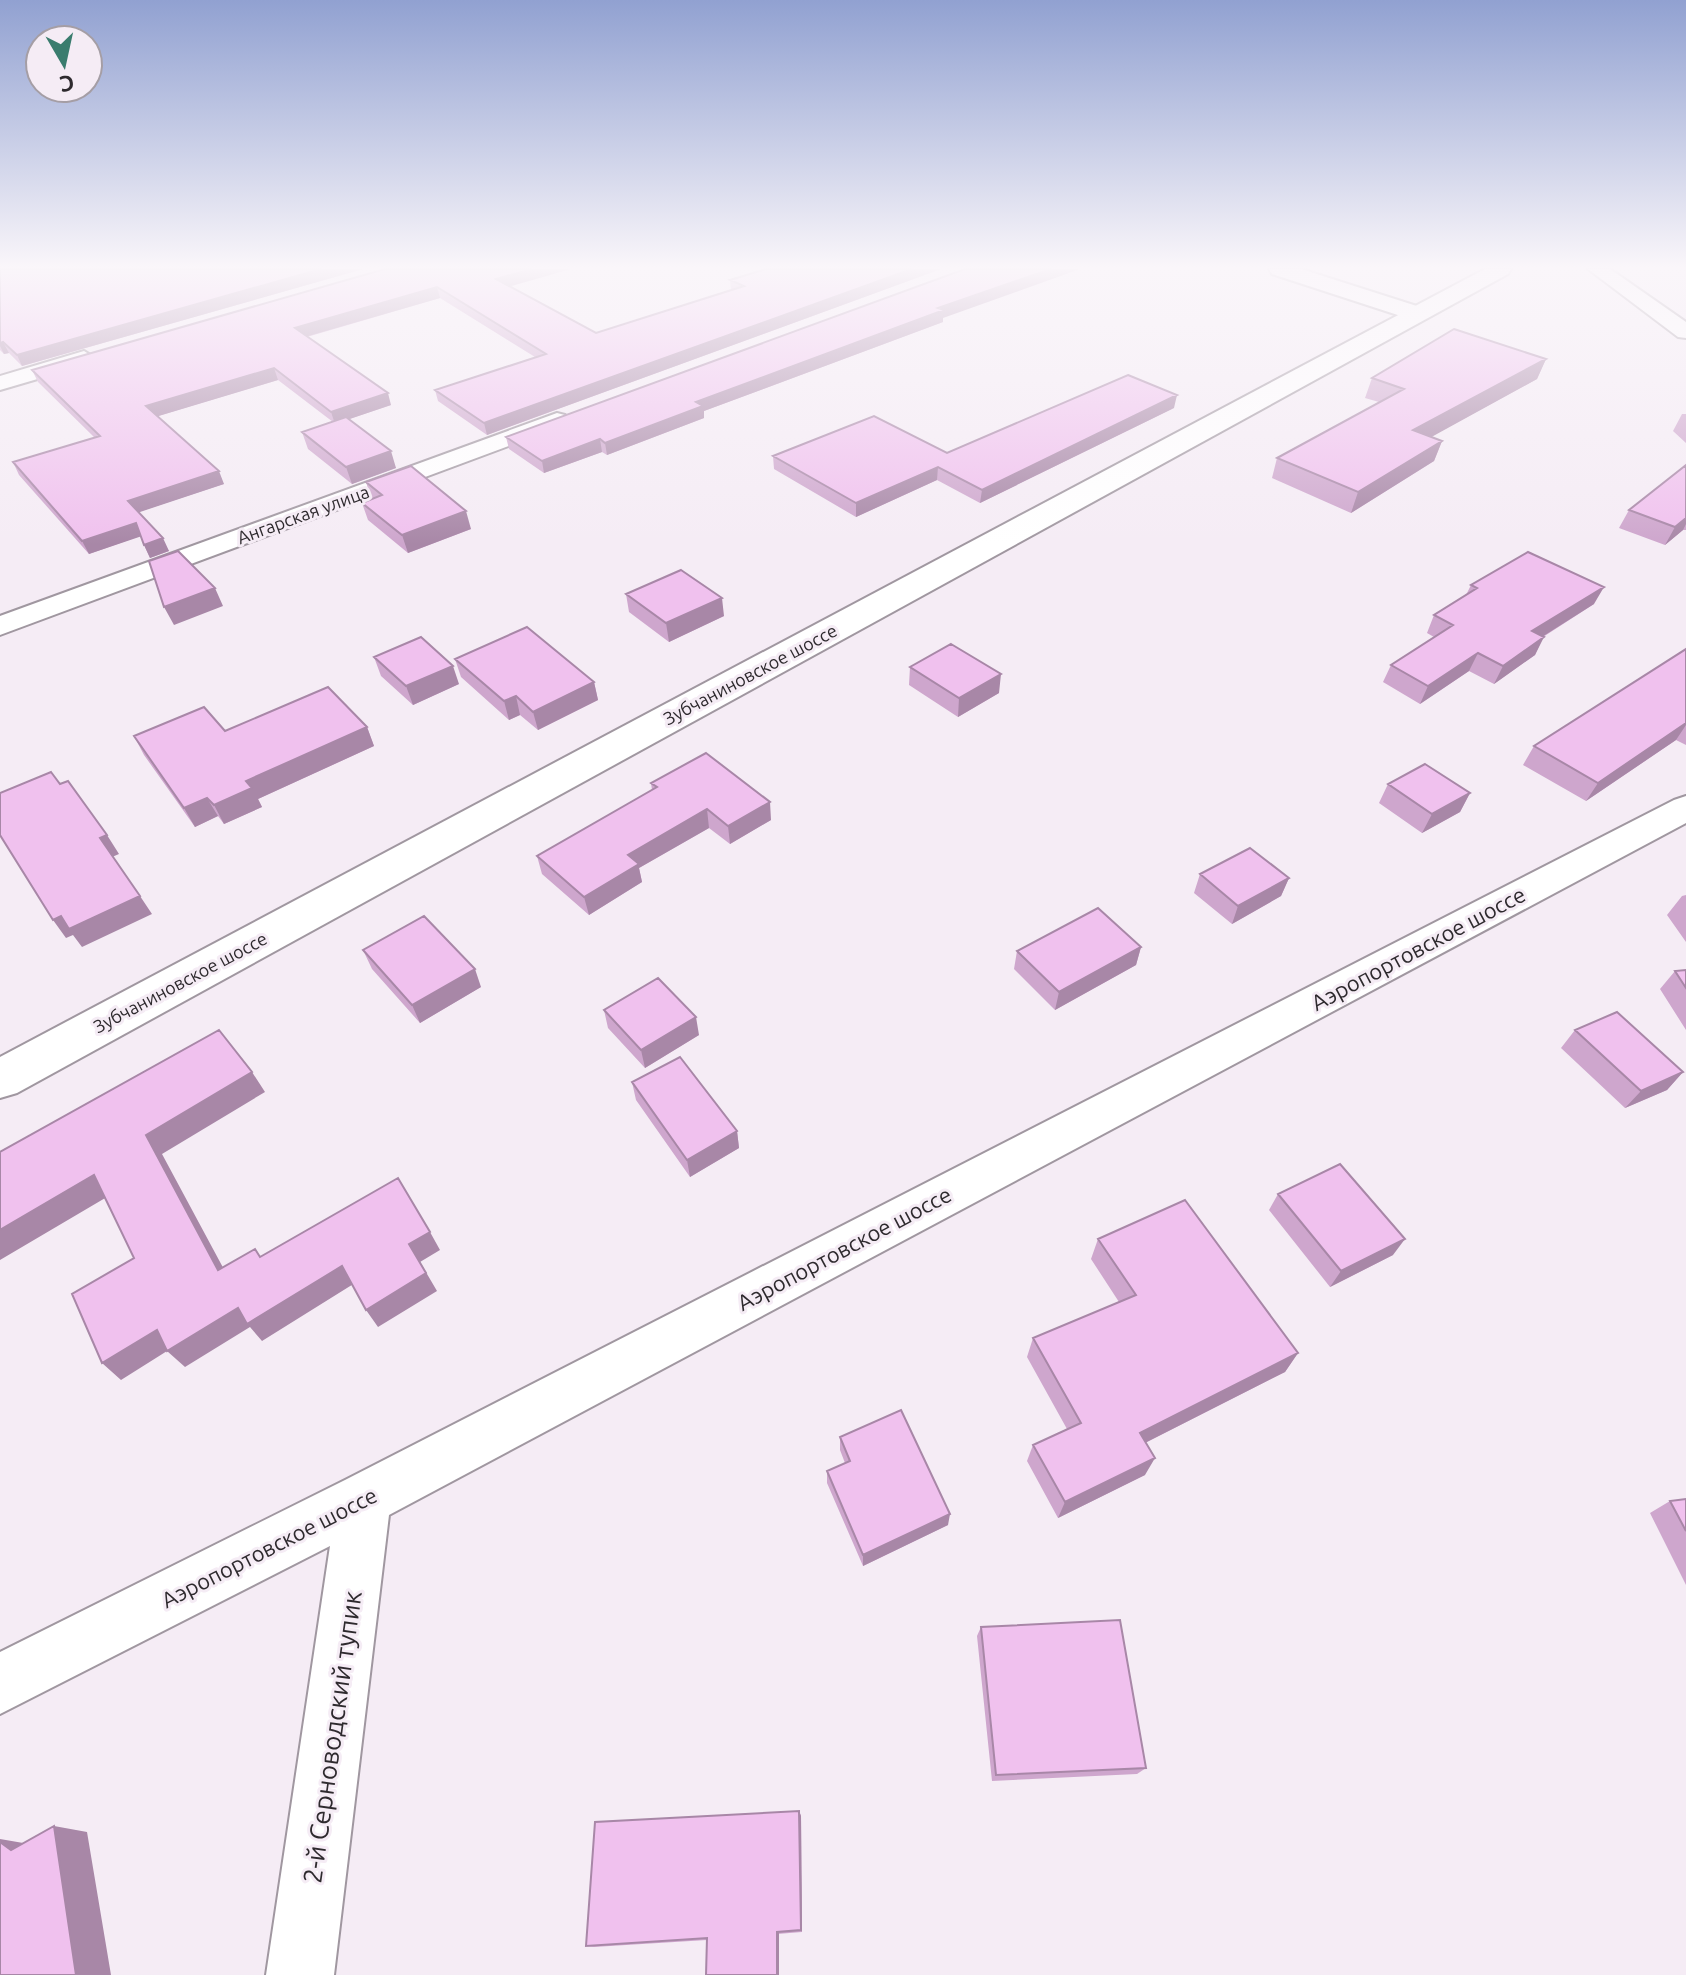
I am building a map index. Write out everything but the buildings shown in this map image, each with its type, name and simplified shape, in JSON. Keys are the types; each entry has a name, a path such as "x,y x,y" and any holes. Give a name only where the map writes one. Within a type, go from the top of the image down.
{"main road":[{"name":"Зубчаниновское шоссе","path":"0,1079 1326,361"}],"street":[{"path":"0,383 74,361"},
{"name":"Ангарская улица","path":"0,626 580,412"},
{"name":"Аэропортовское шоссе","path":"0,1684 364,1499 1686,808"},
{"name":"2-й Серноводский тупик","path":"300,1975 364,1499"}]}
